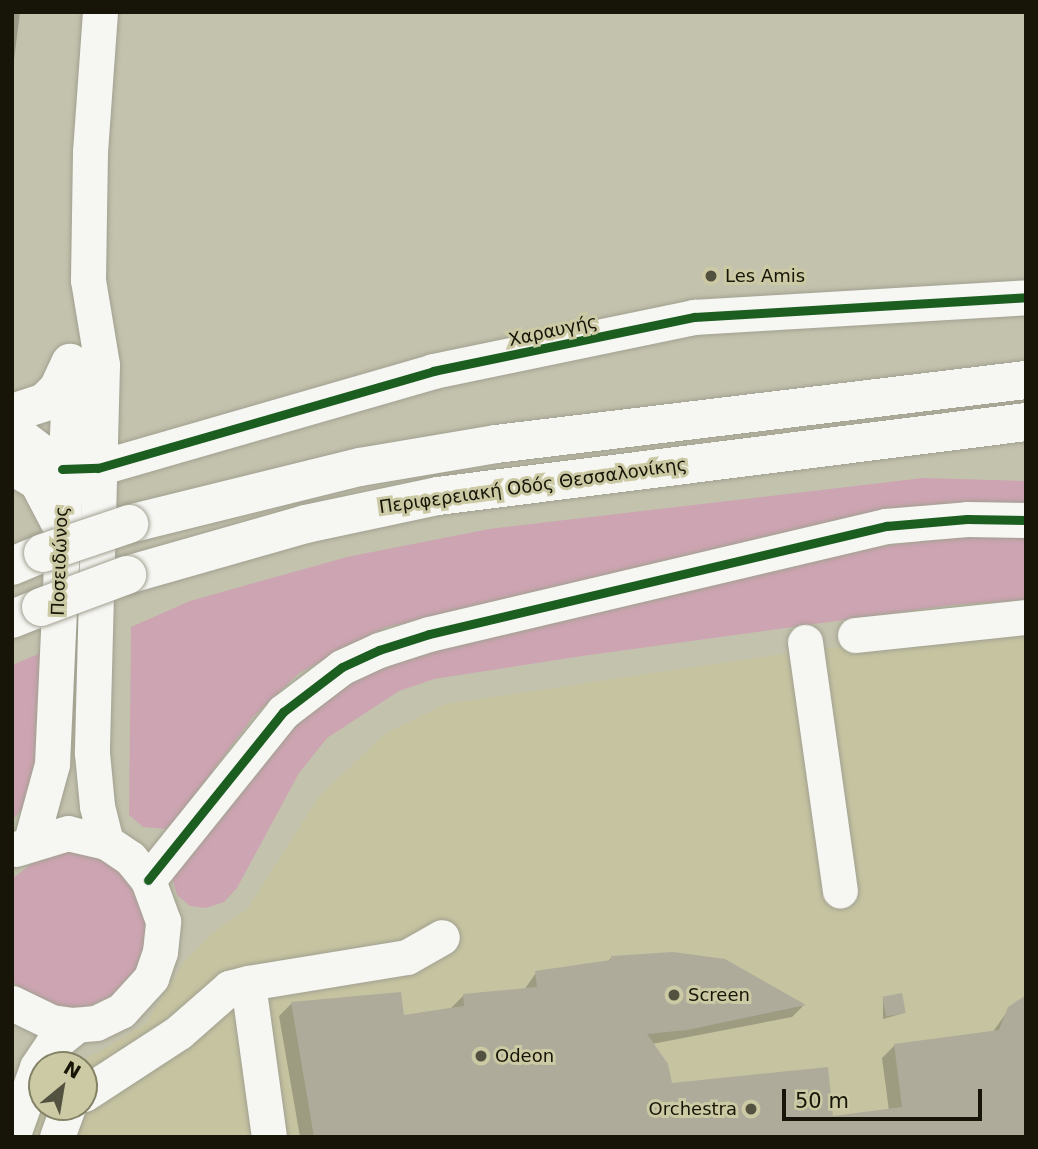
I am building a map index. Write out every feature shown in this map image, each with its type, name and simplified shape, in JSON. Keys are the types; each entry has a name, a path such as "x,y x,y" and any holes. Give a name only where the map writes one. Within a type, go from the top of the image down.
{"highway":[{"path":"12,413 45,402 58,389 70,362"},
{"path":"12,431 50,469 49,496 39,548 320,476 496,444 1026,380"},
{"name":"Περιφερειακή Οδός Θεσσαλονίκης","path":"27,613 127,575 293,527 439,496 1018,428"}],"street":[{"name":"Ποσειδώνος","path":"50,469 102,365 88,280 90,152 100,12"},
{"name":"Ποσειδώνος","path":"88,280 50,469 92,752 97,806 106,842"},
{"name":"Χαραυγής","path":"50,469 433,371 695,317 1026,297"},
{"path":"148,880 283,712 342,667 379,650 429,634 836,536 967,519 1026,520"},
{"name":"Ποσειδώνος","path":"21,846 52,764 39,548"},
{"path":"855,635 1026,617"},
{"path":"805,642 840,891"},
{"path":"12,1137 32,1076 52,1045 77,1025 121,1011 151,978 160,952 163,921 148,880 130,858 106,842 68,833 21,846"},
{"path":"98,1085 179,1032 229,988 407,957 442,937"},
{"path":"248,983 269,1137"},
{"path":"12,1003 51,1022 77,1025"}],"shaded area":[{"path":"923,478 1026,481 1026,504 386,627 299,673 252,718 177,819 165,829 143,827 129,815 131,627 190,601 347,557 489,529"},
{"path":"1026,535 1026,600 952,605 582,656 434,679 399,691 327,738 299,773 237,888 224,902 206,908 190,906 177,895 172,877 291,714 389,660 836,553 932,539"},
{"path":"1026,625 1026,1137 21,1137 28,1120 98,1121 98,1053 146,1023 184,962 215,931 248,908 318,798 386,733 446,704 795,652"},
{"path":"46,651 34,797 12,820 12,665"},
{"path":"62,852 91,854 117,866 144,899 147,955 123,991 84,1008 54,1007 28,995 12,981 12,879 35,861"}],"building":[{"path":"673,952 725,959 806,1005 687,1030 647,1034 668,1064 672,1083 828,1067 833,1116 902,1107 894,1044 999,1030 1008,1007 1026,995 1026,1137 314,1137 291,1002 401,992 404,1015 464,1006 463,994 537,987 535,971 611,960 611,956"},
{"path":"902,993 906,1013 886,1016 882,997"}],"cycle path":[{"path":"62,469 98,468 433,371 694,317 1026,297"},
{"path":"148,880 283,712 342,667 379,650 429,634 886,526 967,519 1026,520"}],"place":[{"name":"Les Amis","path":"711,276"},
{"name":"Screen","path":"674,995"},
{"name":"Odeon","path":"481,1056"},
{"name":"Orchestra","path":"751,1109"}]}
